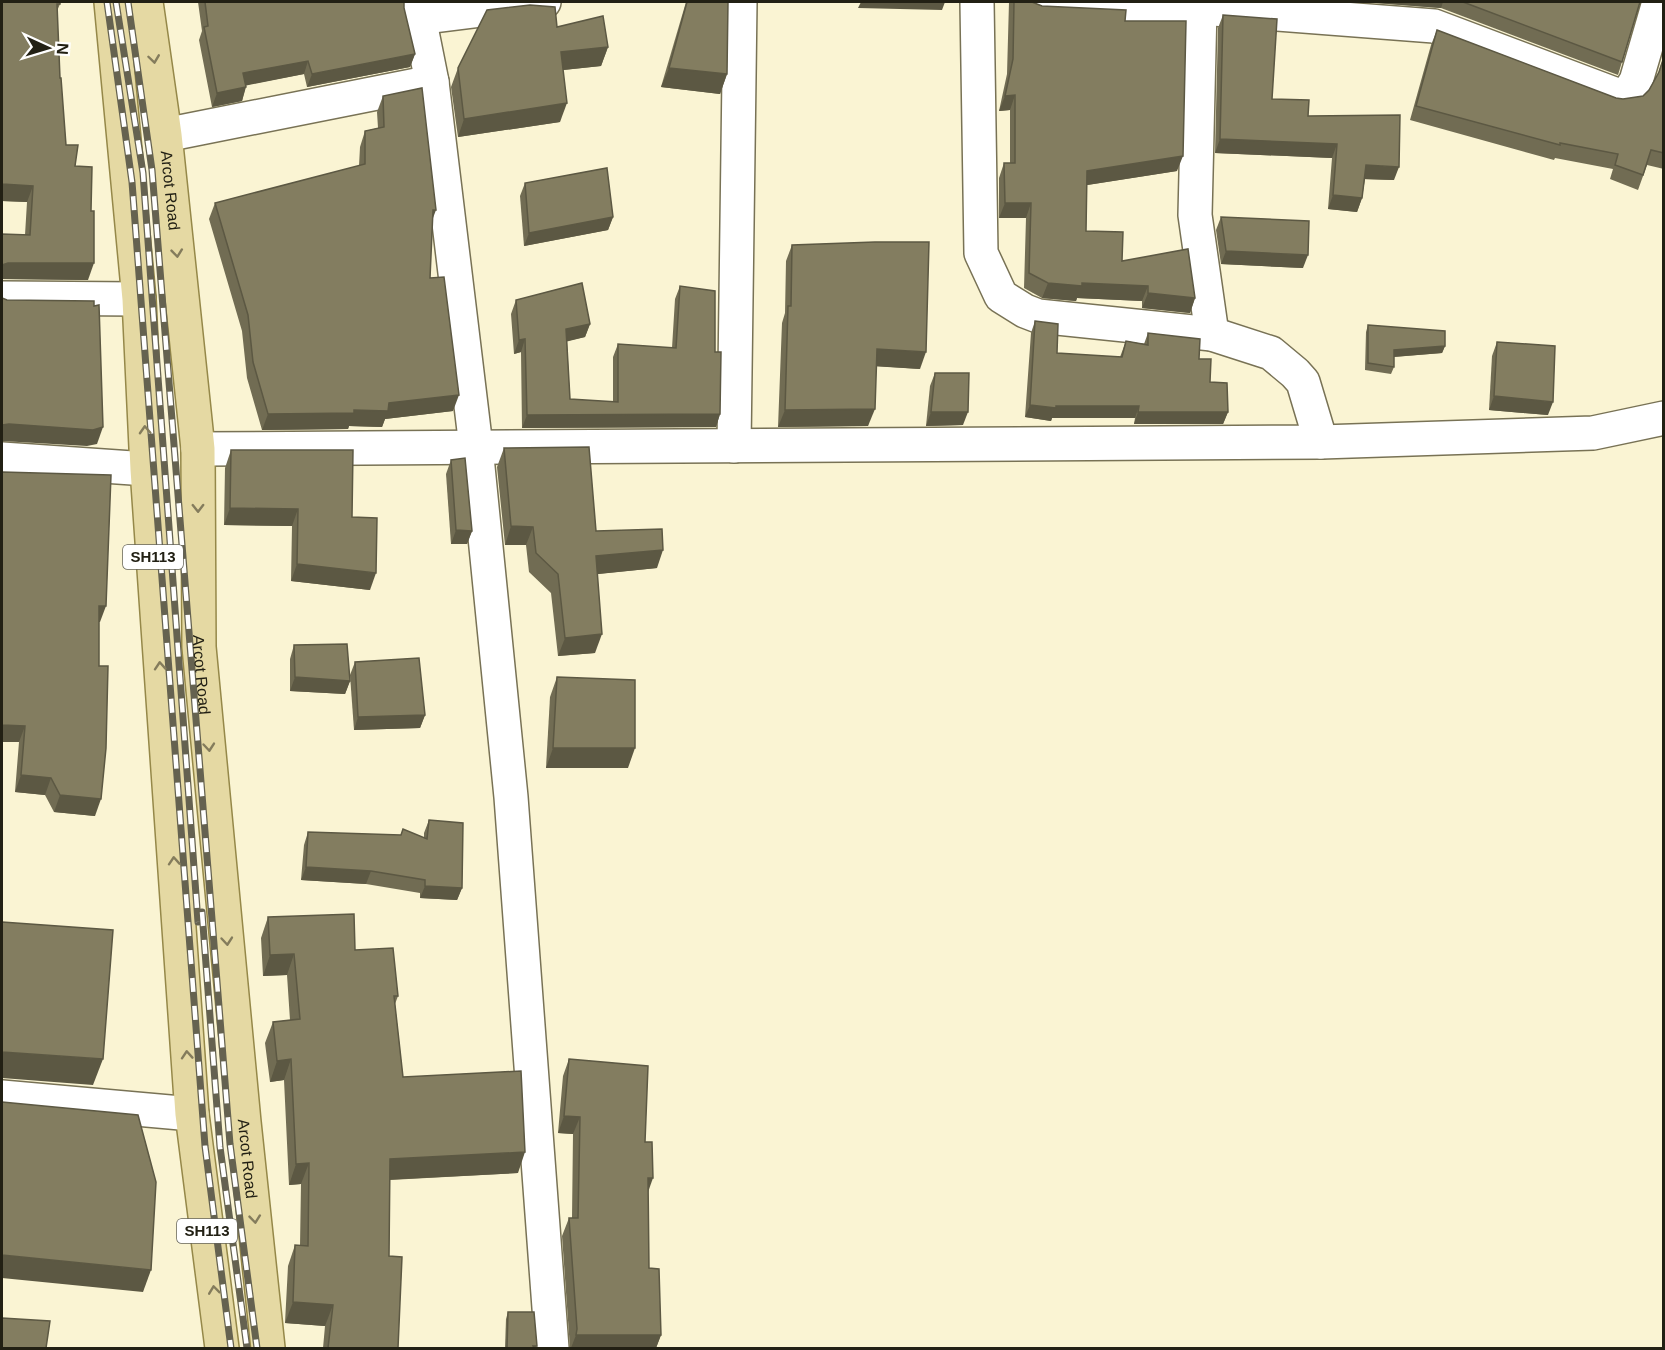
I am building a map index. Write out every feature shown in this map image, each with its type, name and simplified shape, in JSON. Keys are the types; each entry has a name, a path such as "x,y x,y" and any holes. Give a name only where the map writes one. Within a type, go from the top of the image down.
{"main road":[{"name":"SH113","path":"111,2 139,299 147,469 192,1114 222,1348"},
{"name":"Arcot Road","path":"146,2 165,135 198,449 199,647 268,1348"}],"street":[{"path":"544,2 417,10 432,82 476,447 511,797 552,1348"},
{"path":"734,446 740,2"},
{"path":"977,2 981,254 1001,296 1038,316 1212,334 1271,354 1303,382 1321,442"},
{"path":"1038,2 1438,14 1617,95 1628,94 1636,81 1659,2"},
{"path":"1183,6 1196,215 1212,334"},
{"path":"165,135 432,82"},
{"path":"2,298 139,299"},
{"path":"198,449 1321,442 1593,433 1664,418"},
{"path":"2,459 147,469"},
{"path":"2,1097 192,1114"}],"building":[{"path":"2,2 60,2 57,4 60,78 66,145 78,145 75,166 92,167 91,211 94,211 94,263 8,263 2,265 2,234 30,235 33,186 2,184"},
{"path":"205,2 404,2 415,54 312,74 308,61 243,73 246,87 217,93 204,27 208,26"},
{"path":"687,2 728,2 727,74 669,68"},
{"path":"1014,2 1032,2 1042,6 1126,10 1125,21 1186,21 1183,156 1087,171 1086,231 1123,232 1122,261 1188,249 1195,298 1148,293 1148,286 1082,283 1082,286 1048,283 1029,273 1031,203 1005,203 1004,163 1015,163 1015,95 1005,96 1013,59"},
{"path":"1463,2 1640,2 1622,62"},
{"path":"530,5 555,7 557,27 603,16 608,47 561,52 567,103 464,119 458,68 487,10"},
{"path":"1223,15 1277,19 1272,99 1309,100 1308,116 1400,115 1399,167 1366,165 1362,198 1333,195 1337,144 1220,139"},
{"path":"1437,30 1623,99 1643,96 1649,90 1664,57 1664,153 1651,150 1643,175 1615,165 1618,154 1560,143 1560,145 1416,106"},
{"path":"422,88 436,210 433,210 430,278 444,277 459,395 389,403 388,411 354,410 354,413 268,414 253,362 248,315 215,203 365,164 365,131 384,127 383,96"},
{"path":"607,168 613,217 529,233 525,183"},
{"path":"1221,217 1309,221 1308,255 1226,251"},
{"path":"929,242 926,352 877,349 875,409 785,410 792,245"},
{"path":"582,283 590,324 566,329 570,399 618,402 618,344 676,348 680,286 715,291 715,352 721,352 720,414 527,415 525,339 519,340 516,300"},
{"path":"2,298 7,300 94,301 94,306 99,305 103,427 93,430 2,425"},
{"path":"1035,321 1058,324 1057,353 1122,357 1126,341 1148,345 1148,333 1200,339 1199,359 1211,359 1210,382 1227,383 1228,412 1138,412 1139,406 1056,406 1056,408 1030,405"},
{"path":"1368,325 1445,331 1445,346 1394,350 1394,367 1368,363"},
{"path":"1497,342 1555,346 1553,402 1494,396"},
{"path":"935,373 969,373 968,412 931,412"},
{"path":"589,447 596,531 662,529 663,550 596,556 602,634 565,638 558,574 536,553 533,527 511,526 504,448"},
{"path":"231,450 353,450 352,517 377,518 376,573 297,564 298,509 230,508"},
{"path":"465,458 472,531 456,530 451,460"},
{"path":"2,472 111,475 106,606 99,606 99,666 108,666 106,748 101,799 60,795 51,778 21,775 25,726 2,725"},
{"path":"347,644 350,681 295,677 294,645"},
{"path":"419,658 425,715 358,717 355,662"},
{"path":"557,677 635,680 635,748 553,748"},
{"path":"429,820 463,823 462,888 425,886 425,880 371,871 306,867 308,832 401,835 403,829 427,839"},
{"path":"354,914 355,950 393,948 398,996 394,996 403,1077 521,1071 525,1152 390,1159 389,1256 402,1257 398,1348 328,1348 333,1305 293,1302 295,1245 308,1246 309,1163 296,1164 291,1059 277,1061 273,1022 300,1019 294,954 270,955 268,917"},
{"path":"2,922 113,930 103,1059 2,1052"},
{"path":"569,1059 648,1066 645,1142 652,1142 653,1178 648,1178 649,1268 659,1269 661,1335 576,1335 569,1218 578,1218 580,1117 564,1116"},
{"path":"2,1102 138,1115 156,1182 151,1270 2,1255"},
{"path":"508,1312 534,1312 537,1346 507,1348"},
{"path":"2,1318 50,1321 46,1348 2,1348"}],"railway":[{"path":"107,2 132,182 205,1146 231,1348"},
{"path":"116,2 143,173 198,922"},
{"path":"128,2 152,170 230,1144 257,1348"},
{"path":"202,912 220,1147 247,1348"}]}
